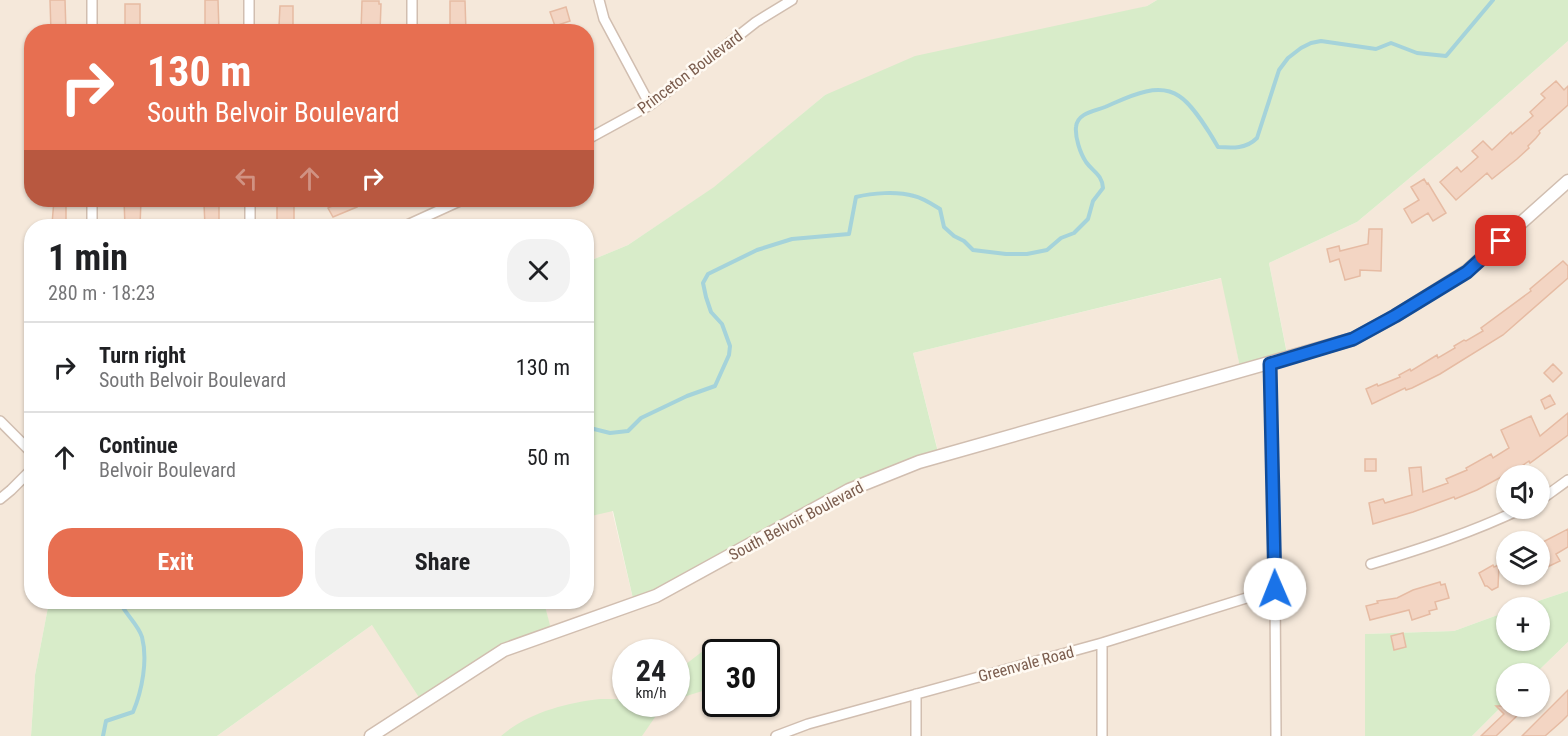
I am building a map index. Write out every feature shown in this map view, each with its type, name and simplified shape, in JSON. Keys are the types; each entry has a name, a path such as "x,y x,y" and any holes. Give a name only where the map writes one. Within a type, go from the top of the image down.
{"street":[{"path":"92,0 92,24"},
{"path":"249,0 249,24"},
{"path":"412,0 412,24"},
{"path":"599,0 604,19 650,105"},
{"name":"Princeton Boulevard","path":"594,136 650,105 741,33 790,0"},
{"name":"South Belvoir Boulevard","path":"371,736 504,650 656,596 849,490 919,462 1353,339 1467,272 1568,181"},
{"path":"418,219 440,207"},
{"path":"1270,364 1276,736"},
{"path":"0,421 24,445"},
{"path":"0,498 24,477"},
{"path":"1550,493 1568,480"},
{"path":"1371,564 1480,529 1500,519"},
{"name":"Greenvale Road","path":"777,736 808,724 1102,643 1275,589"},
{"path":"1102,643 1102,736"},
{"path":"916,694 916,736"}],"shaded area":[{"path":"0,0 1157,0 1147,6 825,95 715,187 628,245 594,259 594,219 24,219 24,609 48,609 35,675 31,736 0,736"},
{"path":"1568,41 1568,591 1550,597 1496,597 1496,616 1454,631 1365,634 1365,736 217,736 372,625 504,650 551,632 546,609 594,609 594,515 612,510 634,603 849,490 939,455 913,353 1222,278 1241,372 1288,358 1269,263 1357,222 1466,131"},
{"path":"1568,642 1568,736 1472,736 1496,712 1496,717 1550,717 1550,663 1546,663"}],"green space":[{"path":"1157,0 1568,0 1568,41 1466,131 1357,222 1269,263 1288,359 1241,372 1221,278 913,353 939,456 919,462 634,603 613,511 594,515 594,259 628,245 714,187 825,95 915,56 1147,6"},
{"path":"1568,591 1568,642 1546,663 1496,663 1496,712 1472,736 1365,736 1365,634 1454,631 1496,616 1496,651 1550,651 1550,597"},
{"path":"48,609 546,609 552,633 504,650 422,702 372,625 217,736 31,736 35,675"},
{"path":"702,652 702,691 690,695 690,661"},
{"path":"612,699 612,717 655,717 642,736 501,736 535,715 574,703"}],"building":[{"path":"50,0 65,0 66,24 51,24"},
{"path":"205,0 218,0 219,24 205,24"},
{"path":"362,1 379,1 381,4 380,24 361,24"},
{"path":"450,1 465,1 466,24 450,24"},
{"path":"125,4 140,4 140,24 125,24"},
{"path":"280,6 293,6 293,24 279,24"},
{"path":"566,7 570,21 554,24 550,12"},
{"path":"1556,81 1564,90 1568,86 1568,105 1539,131 1540,133 1528,146 1529,148 1517,159 1492,179 1487,173 1456,200 1440,182 1457,167 1461,172 1478,157 1472,151 1483,141 1492,150 1533,116 1530,112 1545,98 1541,94"},
{"path":"1424,179 1446,213 1433,221 1428,213 1412,223 1404,209 1419,200 1411,187"},
{"path":"53,207 66,207 66,219 52,219"},
{"path":"124,207 141,207 140,219 125,219"},
{"path":"204,207 219,207 219,219 205,219"},
{"path":"277,207 294,207 294,219 277,219"},
{"path":"330,207 357,207 333,217 328,208"},
{"path":"1369,229 1382,229 1381,271 1360,270 1360,276 1345,280 1339,259 1330,262 1327,249 1339,246 1340,251 1368,244"},
{"path":"1563,261 1568,266 1568,278 1503,335 1440,374 1372,404 1366,389 1400,377 1399,375 1410,369 1411,371 1437,355 1438,358 1464,340 1483,331 1481,328 1531,291 1530,289"},
{"path":"1553,364 1562,373 1553,382 1544,373"},
{"path":"1550,395 1555,404 1545,409 1541,400"},
{"path":"1568,413 1568,435 1530,463 1529,461 1523,465 1496,465 1496,480 1477,490 1373,524 1369,503 1383,499 1385,503 1412,495 1409,468 1421,467 1423,492 1448,483 1446,479 1467,470 1466,468 1491,454 1493,458 1509,448 1501,430 1531,416 1540,436"},
{"path":"1365,459 1376,459 1376,471 1365,471"},
{"path":"1568,529 1568,547 1556,554 1560,561 1550,566 1550,538"},
{"path":"1493,565 1496,566 1498,587 1492,590 1485,586 1479,573"},
{"path":"1440,582 1441,585 1445,584 1449,598 1435,602 1437,609 1429,611 1430,614 1412,620 1409,610 1370,620 1366,606 1378,603 1377,601 1397,598 1413,590"},
{"path":"1403,633 1406,647 1394,650 1391,636"},
{"path":"1568,690 1568,715 1545,736 1522,736 1541,717 1550,717 1550,708"},
{"path":"1501,717 1516,717 1496,736 1481,736"}],"waterway":[{"path":"594,429 610,433 628,431 641,418 687,396 715,386 729,355 730,346 722,324 711,312 706,297 703,283 708,274 757,250 792,239 849,234 856,197 892,193 907,194 924,200 940,209 944,227 973,250 1006,254 1027,254 1047,250 1061,238 1074,233 1088,219 1093,201 1103,188 1101,179 1086,162 1078,145 1076,127 1077,122 1083,116 1142,92 1161,90 1184,100 1206,127 1218,147 1244,146 1257,138 1279,70 1288,58 1301,48 1321,41 1376,49 1391,43 1417,53 1446,56 1493,0"},
{"path":"103,736 106,721 133,712 143,675 142,637 124,609"}],"route":[{"path":"1275,589 1270,364 1353,339 1467,272 1501,241"}]}
